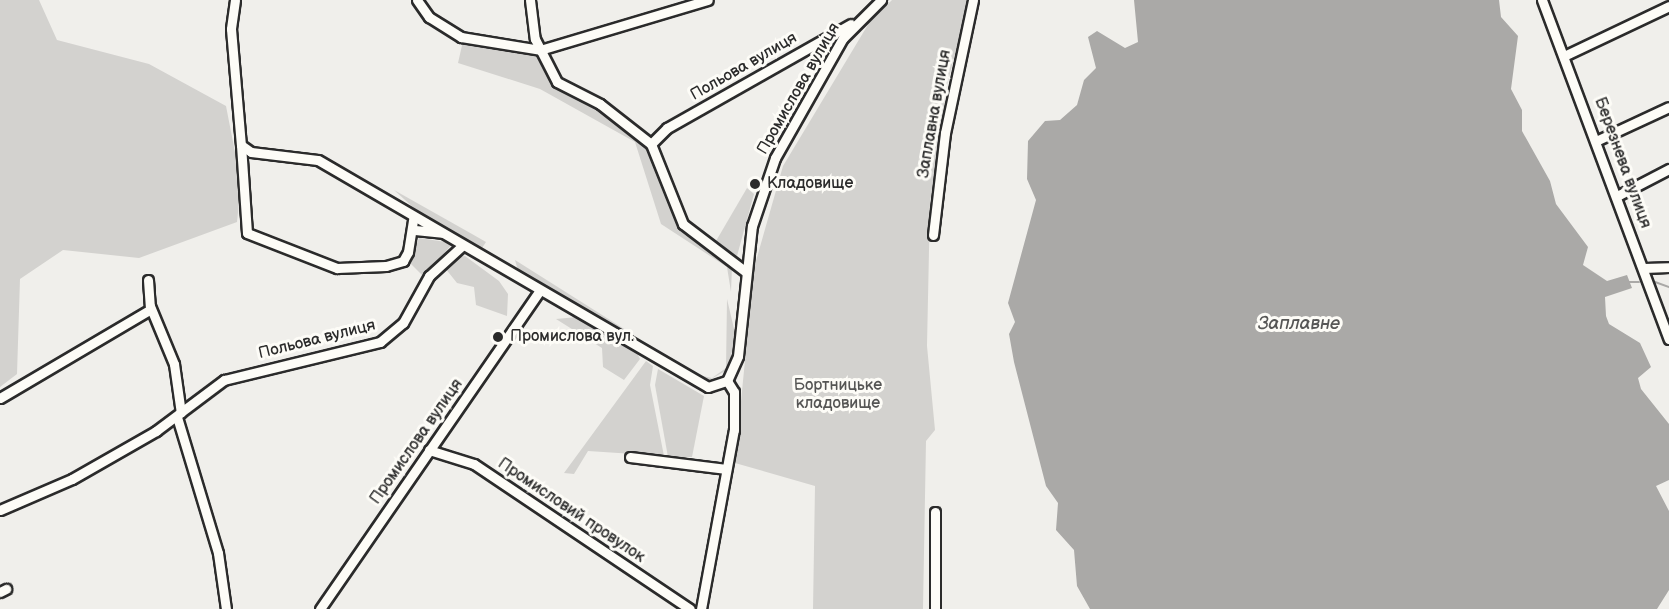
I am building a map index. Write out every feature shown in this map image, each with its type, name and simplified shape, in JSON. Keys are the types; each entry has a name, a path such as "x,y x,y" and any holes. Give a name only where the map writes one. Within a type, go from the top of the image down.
{"street":[{"path":"235,0 231,29 247,233 347,269 403,261 415,230 414,216"},
{"path":"417,0 429,17 461,37 540,50 708,0"},
{"path":"530,0 540,50 557,82 610,111 651,144 683,224 746,272"},
{"name":"Промислова вулиця","path":"727,381 738,356 752,226 775,158 856,21 881,0"},
{"name":"Заплавна вулиця","path":"933,235 945,133 973,0"},
{"name":"Березнева вулиця","path":"1542,0 1566,55 1598,140 1669,339"},
{"path":"1566,55 1669,6"},
{"name":"Польова вулиця","path":"651,144 667,128 856,21"},
{"path":"1598,140 1669,107"},
{"path":"241,145 252,152 318,160 696,384 727,381 736,407 701,609"},
{"path":"1617,196 1669,169"},
{"path":"415,230 443,233"},
{"name":"Польова вулиця","path":"0,510 72,478 179,415 234,376 366,346 393,334 429,276 463,245"},
{"path":"1644,268 1669,267"},
{"path":"148,280 151,309 174,364 179,415 218,553 226,609"},
{"name":"Промислова вулиця","path":"320,609 539,292"},
{"path":"0,398 151,309"},
{"name":"Промисловий провулок","path":"429,450 474,464 690,609"},
{"path":"630,457 726,469"},
{"path":"935,512 935,609"}],"green space":[{"path":"0,0 39,0 57,40 149,64 226,106 241,183 237,222 139,258 63,250 20,279 17,374 0,387"},
{"name":"Бортницьке кладовище","path":"892,0 969,0 947,85 930,203 927,346 935,430 926,441 923,609 813,609 815,486 735,463 754,268 783,166 869,23"},
{"path":"463,41 537,52 561,90 600,106 640,137 681,225 732,266 731,292 727,267 661,224 635,142 540,89 458,63"},
{"path":"747,188 754,194 737,256 716,241"},
{"path":"394,190 486,242 482,248 415,209"},
{"path":"419,238 453,243 424,277 409,262"},
{"path":"465,256 499,281 508,294 507,316 476,305 474,287 457,283 445,268 450,258"},
{"path":"515,260 629,332 653,349 519,274"},
{"path":"727,299 735,333 729,369 709,380 689,373 712,378 726,368"},
{"path":"577,317 637,353 640,359 624,380 603,367 602,348 556,319"},
{"path":"646,361 653,366 650,385 664,456 588,451 574,474 564,473"},
{"path":"658,369 704,396 692,457 668,457 655,385"}],"water":[{"name":"Заплавне","path":"1134,0 1499,0 1501,17 1518,36 1511,89 1522,110 1522,131 1550,181 1556,204 1588,247 1583,265 1607,281 1627,275 1632,288 1605,297 1606,316 1609,324 1640,343 1651,367 1638,378 1641,389 1669,424 1669,480 1656,486 1669,511 1669,590 1657,609 1090,609 1077,586 1074,550 1056,530 1058,503 1046,486 1014,362 1009,334 1015,322 1008,303 1036,200 1027,179 1028,141 1045,121 1060,120 1077,105 1084,80 1096,68 1088,37 1097,31 1125,48 1138,42"}],"waterway":[{"path":"1629,282 1639,282"},
{"path":"1655,282 1669,287"}],"place":[{"name":"Кладовище","path":"755,184"},
{"name":"Промислова вул.","path":"498,337"}]}
